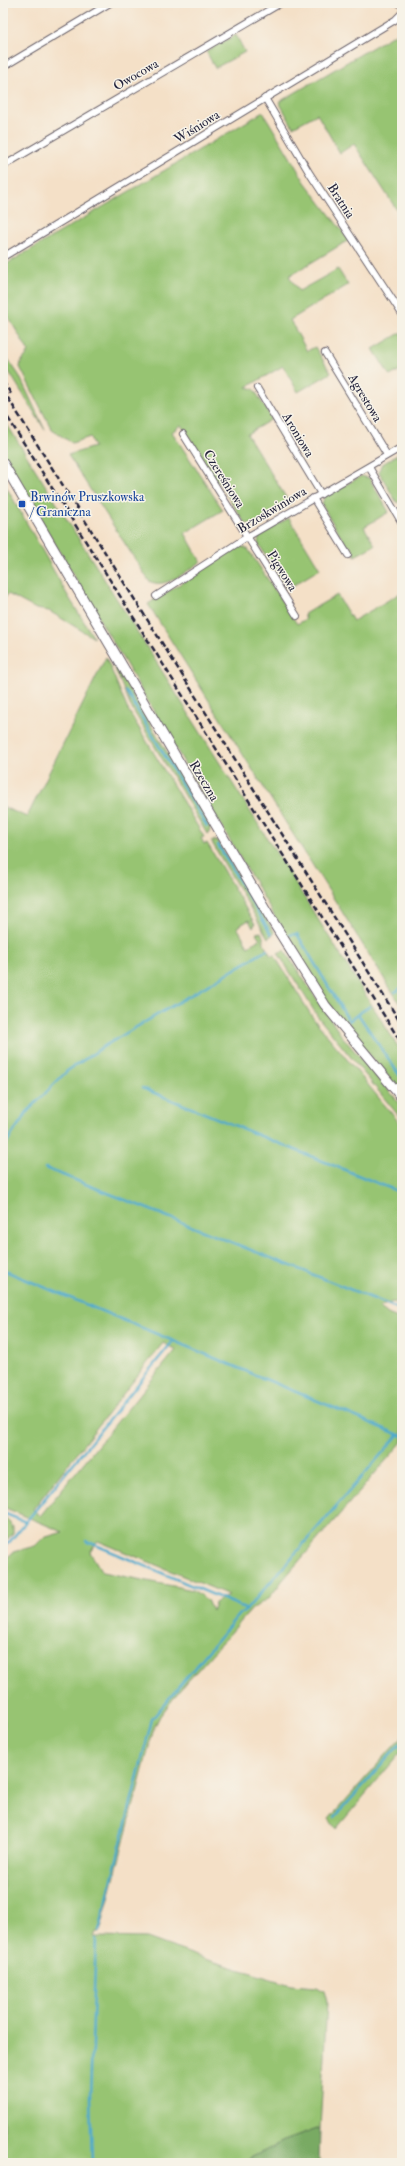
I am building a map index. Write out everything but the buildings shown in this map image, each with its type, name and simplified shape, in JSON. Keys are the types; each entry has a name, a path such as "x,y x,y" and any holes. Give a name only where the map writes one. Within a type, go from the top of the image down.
{"street":[{"path":"3,67 110,3"},
{"name":"Owocowa","path":"3,166 281,3"},
{"name":"Wiśniowa","path":"3,258 395,20 402,13"},
{"name":"Bratnia","path":"265,98 310,174 402,314"},
{"name":"Agrestowa","path":"325,353 387,456"},
{"name":"Aroniowa","path":"257,388 321,494"},
{"name":"Czereśniowa","path":"183,434 247,537"},
{"name":"Brzoskwiniowa","path":"156,596 247,537 402,447"},
{"name":"Rzeczna","path":"3,463 109,646 273,922 325,1006 402,1098"},
{"path":"369,467 402,523"},
{"path":"314,498 348,555"},
{"name":"Pigwowa","path":"247,537 297,616"}],"green space":[{"path":"402,30 402,218 354,144 340,153 317,114 293,127 279,102"},
{"path":"236,35 245,52 215,68 206,51"},
{"path":"263,112 305,182 349,240 289,276 299,291 338,269 348,285 290,320 307,351 315,347 331,373 298,392 283,366 247,387 254,389 272,419 247,434 290,504 253,525 245,523 181,425 172,432 223,510 185,533 201,562 176,578 162,583 156,583 149,581 68,455 94,447 90,437 72,443 52,430 20,367 21,362 29,352 3,308 3,266"},
{"path":"402,332 402,369 390,376 373,349"},
{"path":"3,352 19,375 45,430 3,362"},
{"path":"3,418 402,1053 402,1093 337,1016 291,944 5,459 3,455"},
{"path":"400,453 402,456 402,500 397,503 379,472 381,465"},
{"path":"361,476 369,478 389,512 364,527 375,545 355,556 351,546 346,545 322,505 324,497"},
{"path":"3,481 68,596 94,638 49,611 36,609 8,594 3,600"},
{"path":"289,518 320,569 287,589 258,543 259,535"},
{"path":"240,546 248,549 297,624 306,619 304,614 337,595 353,621 402,592 402,1007 148,604"},
{"path":"106,657 127,708 204,837 201,838 204,844 207,843 255,924 253,928 249,920 237,927 248,946 260,939 256,933 261,932 263,941 271,956 274,955 313,1018 402,1126 402,1305 393,1302 379,1307 388,1314 402,1320 402,1442 282,1581 270,1597 252,1609 179,1691 160,1716 154,1728 100,1932 96,1932 94,1937 147,1938 205,1959 291,1985 317,1987 324,1991 327,2002 320,2128 287,2140 240,2163 3,2163 3,1563 13,1552 35,1546 43,1538 63,1532 3,1507 3,807 27,817","holes":["163,1343 176,1350 40,1516 33,1509","98,1541 229,1595 215,1603 212,1611 207,1600 193,1590 102,1572 90,1552"]},
{"path":"110,657 210,824 210,832 207,834 130,705"},
{"path":"217,840 275,933 268,938 211,841"},
{"path":"284,950 341,1035 402,1106 402,1120 318,1017 278,953"},
{"path":"3,1515 13,1527 13,1533 3,1544"},
{"path":"402,1737 402,1751 336,1829 329,1819"},
{"path":"320,2128 319,2163 240,2163 287,2140"}],"waterway":[{"path":"126,691 207,826"},
{"path":"218,845 271,934"},
{"path":"290,935 297,934 349,1021 358,1014 402,1079"},
{"path":"3,1148 27,1112 67,1071 106,1045 267,950"},
{"path":"395,992 401,988"},
{"path":"358,1014 370,1006"},
{"path":"142,1088 402,1193"},
{"path":"45,1168 402,1310"},
{"path":"3,1270 402,1436"},
{"path":"3,1550 173,1341"},
{"path":"99,1931 152,1719 239,1614 247,1609 398,1435"},
{"path":"3,1513 26,1522"},
{"path":"86,1541 247,1609"},
{"path":"335,1817 402,1742"},
{"path":"92,2163 90,2096 96,1939"}],"railway":[{"path":"3,381 11,394"},
{"path":"3,390 402,1025"},
{"path":"3,410 402,1044"}],"place":[{"name":"Brwinów Pruszkowska / Graniczna","path":"22,504"}]}
